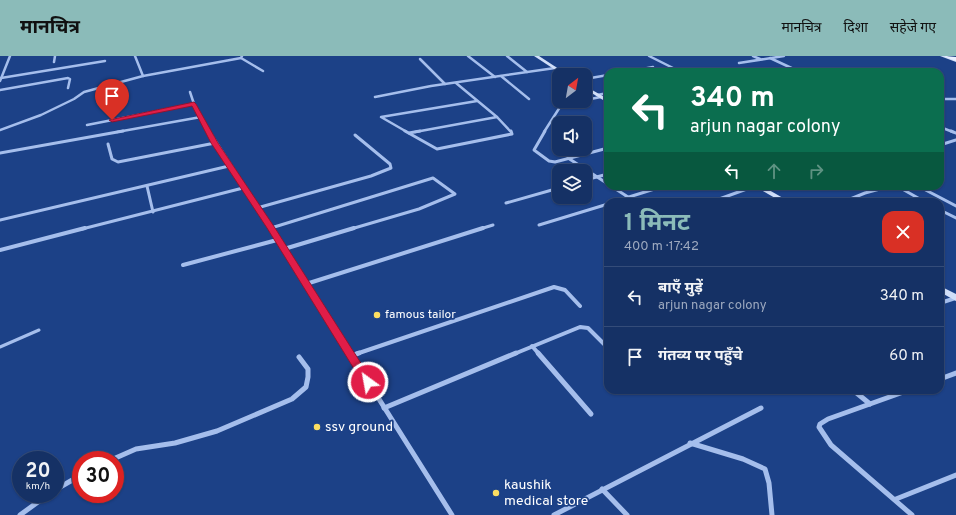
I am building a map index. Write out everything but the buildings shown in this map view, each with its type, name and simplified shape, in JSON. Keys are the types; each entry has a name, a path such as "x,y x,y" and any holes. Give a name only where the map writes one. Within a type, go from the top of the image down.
{"main road":[{"path":"948,56 956,60"}],"street":[{"path":"0,81 10,56"},
{"path":"54,62 55,56"},
{"path":"135,56 143,76"},
{"path":"468,56 495,77"},
{"path":"507,56 527,72"},
{"path":"536,56 554,68"},
{"path":"649,56 673,68"},
{"path":"753,56 761,59"},
{"path":"739,62 784,56"},
{"path":"942,56 956,60"},
{"path":"0,130 41,115 74,99 84,92 143,76 241,57 263,71"},
{"path":"770,58 791,68"},
{"path":"420,59 445,84"},
{"path":"2,78 105,61"},
{"path":"648,68 653,67"},
{"path":"375,97 445,84 552,68"},
{"path":"501,76 529,99"},
{"path":"592,78 604,76"},
{"path":"0,90 66,78 70,79 68,88"},
{"path":"456,83 497,117 510,129 512,134 437,149 381,117 390,114 477,101"},
{"path":"190,92 194,104 229,166 271,228 277,240 452,515"},
{"path":"592,92 604,99"},
{"path":"592,98 604,94"},
{"path":"944,99 956,99"},
{"path":"88,125 194,104"},
{"path":"559,108 534,148 538,153 552,162 604,149"},
{"path":"0,153 201,117"},
{"path":"409,133 497,117"},
{"path":"944,128 956,133"},
{"path":"257,208 371,176 391,168 390,164 355,135"},
{"path":"944,144 956,140"},
{"path":"108,144 112,159 118,162 215,143"},
{"path":"568,158 604,181"},
{"path":"0,220 229,166"},
{"path":"592,178 604,175"},
{"path":"271,228 434,178 455,194 419,209 284,249"},
{"path":"147,186 153,212"},
{"path":"0,250 244,188"},
{"path":"506,203 552,190"},
{"path":"617,190 628,197"},
{"path":"625,198 651,190"},
{"path":"722,198 745,190"},
{"path":"764,190 779,198"},
{"path":"853,198 876,190"},
{"path":"907,190 919,198"},
{"path":"926,190 941,198"},
{"path":"944,200 956,206"},
{"path":"539,225 604,205"},
{"path":"944,212 956,218"},
{"path":"306,284 493,225"},
{"path":"183,265 277,240"},
{"path":"351,356 554,288 565,290 580,306"},
{"path":"944,290 956,298"},
{"path":"944,302 956,298"},
{"path":"384,408 532,346 584,327 592,331 604,344"},
{"path":"532,346 591,414"},
{"path":"124,454 136,449 196,438 255,416 292,399 306,387 308,377 308,369 299,357"},
{"path":"944,378 956,373"},
{"path":"858,394 870,404"},
{"path":"898,394 828,419 820,424 820,430 824,437 842,455 896,499 912,515"},
{"path":"554,515 689,443 761,408"},
{"path":"689,443 743,459 764,469 769,482 772,515"},
{"path":"896,499 956,475"},
{"path":"602,489 628,515"},
{"path":"20,515 37,503"}],"lane":[{"path":"0,347 39,330"}],"place":[{"name":"famous tailor","path":"377,315"},
{"name":"ssv ground","path":"317,427"},
{"name":"kaushik medical store","path":"496,493"}],"route":[{"path":"112,120 194,104 215,143 271,228 277,240 368,382"}]}
